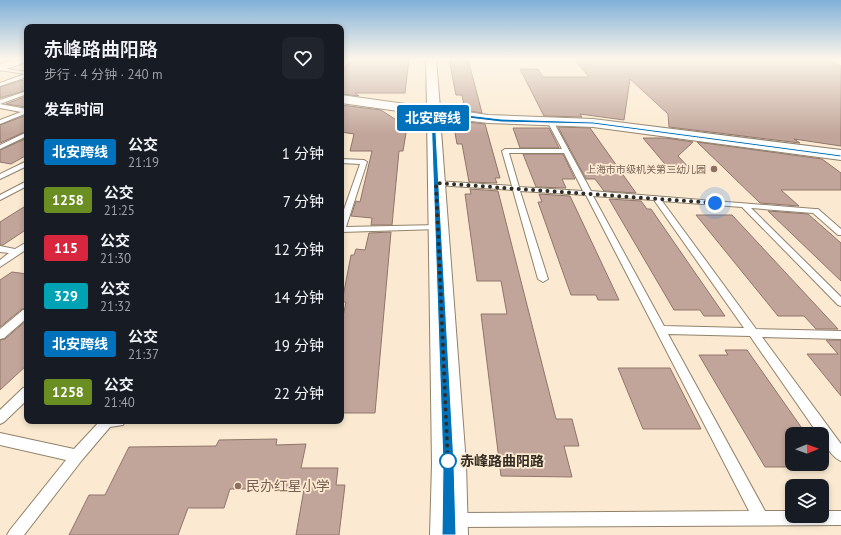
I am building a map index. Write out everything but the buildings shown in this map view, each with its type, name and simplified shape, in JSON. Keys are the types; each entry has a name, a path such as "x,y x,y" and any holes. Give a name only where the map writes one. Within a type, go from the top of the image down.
{"street":[{"path":"432,84 448,464 449,528"},
{"path":"344,99 495,120 550,121 616,126 841,155"}],"lane":[{"path":"0,102 24,93"},
{"path":"0,106 24,110"},
{"path":"0,122 24,112"},
{"path":"550,121 761,519"},
{"path":"0,147 24,135"},
{"path":"543,279 506,152 565,151"},
{"path":"344,161 364,162 344,221"},
{"path":"0,177 24,164"},
{"path":"436,183 656,198 815,211 841,233"},
{"path":"0,198 24,185"},
{"path":"656,198 841,455"},
{"path":"744,205 841,303"},
{"path":"344,230 438,226"},
{"path":"0,264 24,247"},
{"path":"0,249 17,252"},
{"path":"0,335 24,315"},
{"path":"661,330 841,335"},
{"path":"0,418 24,395"},
{"path":"15,535 77,456 109,424"},
{"path":"0,439 77,456"},
{"path":"449,528 841,518"}],"bus line":[{"name":"北安跨线","path":"449,535 448,464 433,112 501,120 593,123 631,127 841,155"}],"place":[{"name":"上海市市级机关第二幼儿园","path":"714,169"},
{"name":"赤峰路曲阳路","path":"448,461"},
{"name":"民办红星小学","path":"238,486"}],"route":[{"path":"448,461 448,464 436,183 715,203"}]}
